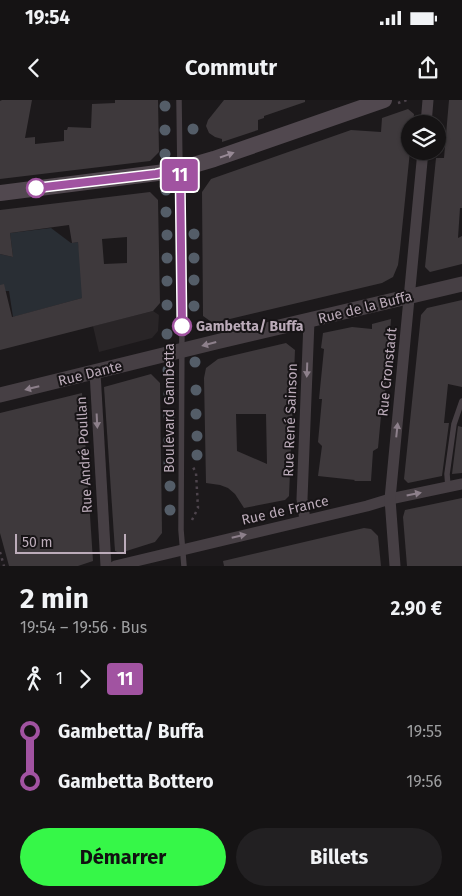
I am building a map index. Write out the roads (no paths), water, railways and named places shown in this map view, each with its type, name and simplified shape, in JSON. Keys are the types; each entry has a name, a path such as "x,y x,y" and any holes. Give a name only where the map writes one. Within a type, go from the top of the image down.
{"main road":[{"path":"0,193 156,174 180,169 384,100"}],"street":[{"path":"427,115 428,100"},
{"name":"Rue Cronstadt","path":"395,566 390,499 422,160"},
{"name":"Rue de la Buffa","path":"181,351 462,284"},
{"name":"Rue René Sainson","path":"305,520 302,499 309,321"},
{"name":"Rue Dante","path":"0,395 181,351"},
{"name":"Rue André Poullan","path":"95,372 106,566"},
{"name":"Rue de France","path":"115,566 390,499 462,484"}],"lane":[{"name":"Boulevard Gambetta","path":"179,100 181,530 184,566"},
{"path":"448,487 447,474 454,424 462,400"}],"place":[{"name":"Gambetta/ Buffa","path":"182,326"}]}
